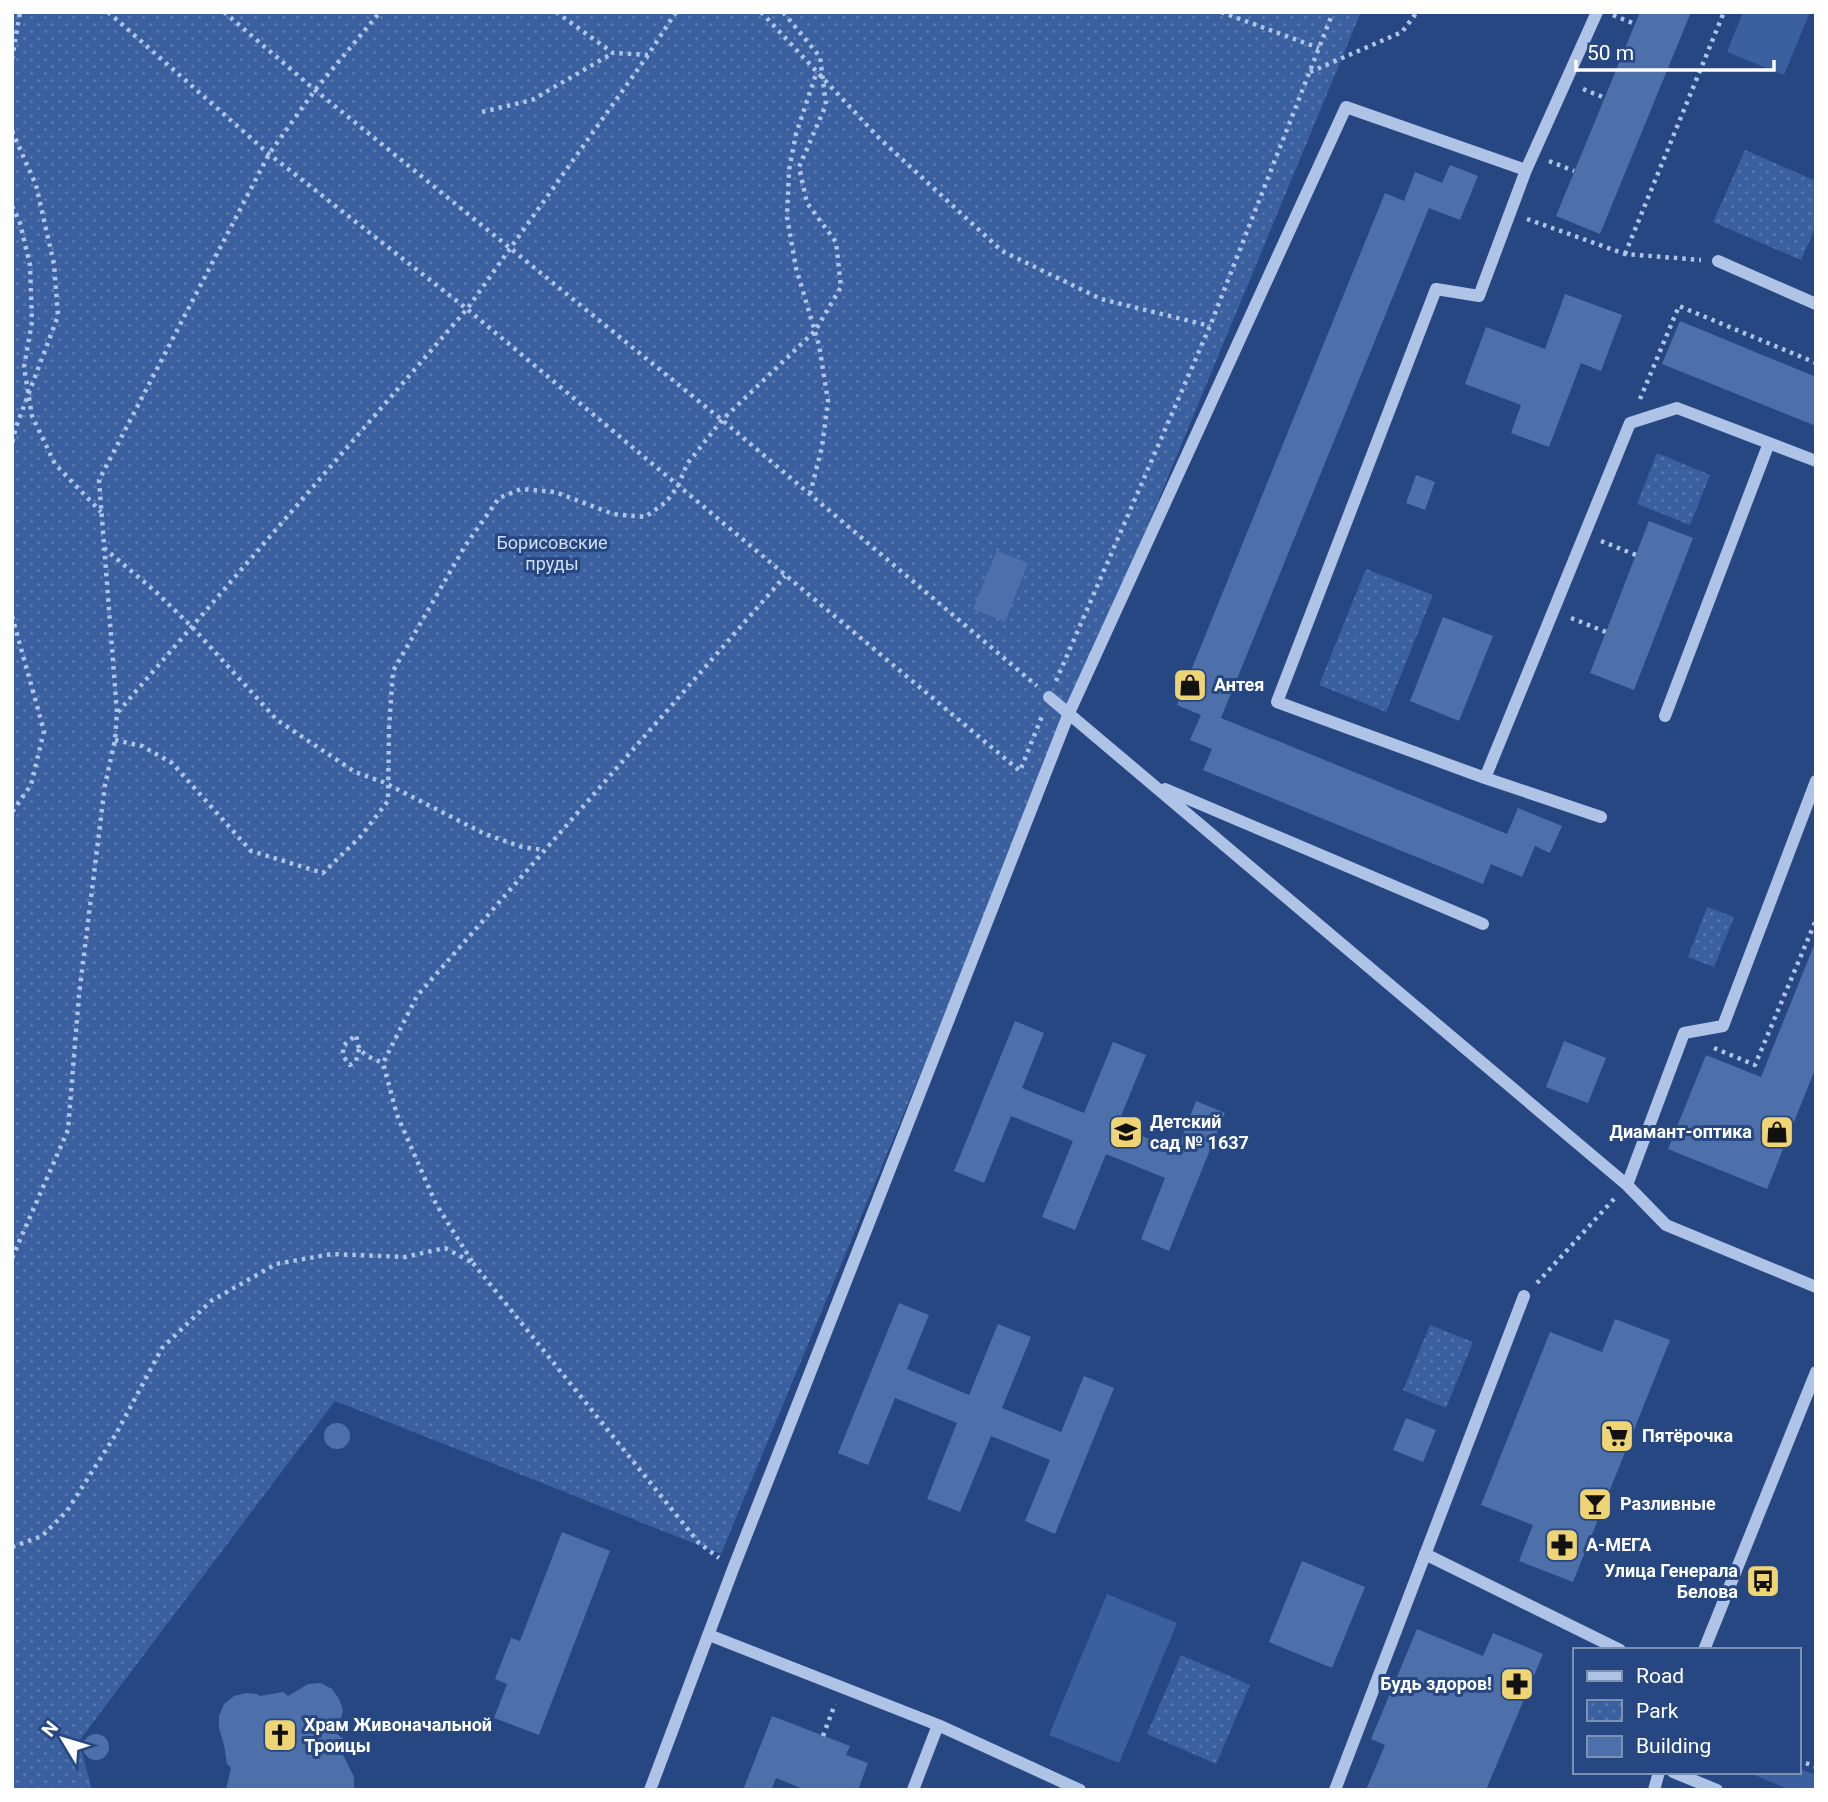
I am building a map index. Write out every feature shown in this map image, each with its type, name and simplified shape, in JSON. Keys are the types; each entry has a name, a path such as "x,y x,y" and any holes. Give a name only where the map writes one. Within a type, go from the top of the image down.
{"street":[{"path":"1597,12 1526,170 1479,296 1436,289 1277,702 1601,817"},
{"path":"650,1790 733,1569 1069,713 1346,107 1526,170"},
{"path":"1718,261 1816,304"},
{"path":"1485,778 1630,423 1676,408 1816,461"},
{"path":"1665,716 1769,443"},
{"path":"1049,697 1627,1185 1666,1225 1816,1287"},
{"path":"1627,1185 1684,1032 1723,1026 1816,781"},
{"path":"1152,783 1483,924"},
{"path":"1335,1790 1524,1296"},
{"path":"1705,1648 1816,1372"},
{"path":"1425,1554 1616,1648"},
{"path":"709,1635 938,1725 1080,1790"},
{"path":"913,1790 938,1725"},
{"path":"1678,1774 1717,1790"}],"path":[{"path":"12,59 20,12"},
{"path":"108,12 269,154 467,309 1020,771 1049,697 1210,326 1333,12"},
{"path":"224,12 315,90 722,420 1049,697"},
{"path":"12,1258 68,1130 81,982 105,785 115,740 117,713 99,480 269,154 315,90 380,12"},
{"path":"556,12 613,53 648,55"},
{"path":"117,713 467,309 676,12"},
{"path":"761,12 879,138 1002,251 1101,299 1210,326"},
{"path":"115,740 142,746 172,763 251,851 323,873 361,836 388,801 393,671 465,546 499,498 522,489 555,492 613,514 645,517 666,502 678,486 687,464 722,420 815,331 841,287 836,242 807,203 799,167 826,105 820,57 783,12"},
{"path":"1221,12 1319,48"},
{"path":"1309,72 1402,32 1417,12"},
{"path":"1606,12 1635,24"},
{"path":"1625,254 1724,12"},
{"path":"482,112 532,100 613,53"},
{"path":"810,494 822,447 828,401 819,345 796,268 787,217 789,170 796,134 817,71"},
{"path":"12,131 36,185 54,264 58,316 12,443"},
{"path":"1533,154 1574,171"},
{"path":"12,206 20,223 30,265 32,322 24,368 32,416 55,464 102,512"},
{"path":"1510,213 1625,254 1718,261"},
{"path":"1630,423 1679,306 1816,363"},
{"path":"1585,535 1636,555"},
{"path":"104,548 192,626 277,720 355,772 485,834 522,847 545,850"},
{"path":"733,1569 699,1543 473,1263 436,1204 397,1115 383,1063 417,996 785,576"},
{"path":"1553,611 1606,632"},
{"path":"12,615 44,731 31,785 12,812"},
{"path":"1712,1047 1755,1065 1816,920"},
{"path":"359,1049 356,1061 350,1065 343,1056 343,1046 356,1035 359,1049 383,1063"},
{"path":"1524,1296 1627,1185"},
{"path":"12,1547 42,1536 67,1511 116,1434 162,1348 211,1301 276,1264 332,1254 405,1257 445,1248 473,1263"},
{"path":"823,1736 841,1687"}],"green space":[{"name":"Борисовские пруды","path":"12,12 1361,12 721,1554 335,1401 79,1741 92,1790 12,1790"},
{"path":"1743,12 1810,12 1784,75 1727,52"},
{"path":"1745,150 1816,181 1816,226 1801,260 1713,222"},
{"path":"1657,453 1710,475 1690,525 1637,504"},
{"path":"1366,569 1433,595 1386,712 1319,685"},
{"path":"1707,907 1734,917 1714,967 1688,957"},
{"path":"1430,1325 1473,1342 1446,1408 1403,1390"},
{"path":"1107,1594 1177,1623 1119,1763 1049,1735"},
{"path":"1181,1655 1250,1685 1216,1764 1147,1734"},
{"path":"1800,1769 1816,1775 1816,1790 1790,1790 1752,1774 1800,1774"}],"building":[{"path":"1640,12 1691,12 1600,234 1556,216"},
{"path":"1450,165 1478,176 1460,220 1429,208 1221,718 1507,834 1518,808 1562,826 1550,853 1535,846 1522,877 1491,864 1483,884 1203,770 1212,749 1190,740 1201,715 1177,705 1385,193 1404,201 1415,172 1442,183"},
{"path":"1565,294 1622,315 1601,371 1581,363 1549,447 1511,433 1521,405 1465,384 1486,327 1545,349"},
{"path":"1680,321 1816,377 1816,426 1662,364"},
{"path":"1416,475 1435,482 1425,510 1406,503"},
{"path":"1649,521 1693,538 1634,690 1590,673"},
{"path":"997,551 1028,563 1005,622 973,609"},
{"path":"1443,617 1493,636 1459,721 1410,701"},
{"path":"1815,943 1816,1067 1767,1189 1668,1149 1706,1055 1761,1077"},
{"path":"1015,1021 1044,1033 1022,1088 1084,1113 1113,1042 1146,1055 1117,1126 1177,1150 1196,1101 1225,1113 1169,1251 1141,1239 1165,1178 1106,1154 1075,1230 1042,1217 1073,1141 1011,1116 984,1183 954,1171"},
{"path":"1564,1041 1606,1058 1588,1103 1546,1087"},
{"path":"899,1303 929,1315 907,1369 969,1395 998,1324 1031,1337 1002,1408 1061,1432 1084,1376 1114,1388 1055,1534 1025,1521 1050,1460 991,1436 960,1512 927,1499 957,1423 895,1398 868,1465 838,1453"},
{"path":"1615,1319 1670,1340 1573,1582 1519,1561 1533,1525 1481,1505 1550,1332 1602,1352"},
{"path":"1406,1418 1436,1430 1423,1462 1393,1450"},
{"path":"337,1423 346,1427 350,1436 346,1445 337,1449 328,1445 324,1436 328,1427"},
{"path":"562,1532 610,1551 539,1735 494,1718 507,1684 495,1679 511,1638 520,1641"},
{"path":"1302,1561 1365,1587 1332,1668 1269,1642"},
{"path":"1417,1629 1483,1656 1493,1633 1543,1654 1486,1790 1366,1790 1385,1745 1371,1739"},
{"name":"Храм Живоначальной Троицы","path":"321,1683 332,1689 343,1710 337,1734 345,1740 347,1750 343,1755 354,1777 354,1790 226,1790 231,1768 227,1764 219,1728 219,1716 224,1704 234,1696 246,1693 260,1696 283,1692 288,1696 308,1684"},
{"path":"772,1716 850,1746 846,1755 868,1763 858,1790 806,1790 776,1778 771,1790 743,1790"},
{"path":"96,1734 105,1738 109,1747 105,1756 96,1760 87,1756 83,1747 87,1738"}],"place":[{"name":"Антея","path":"1190,685"},
{"name":"Детский сад № 1637","path":"1126,1132"},
{"name":"Диамант-оптика","path":"1777,1132"},
{"name":"Пятёрочка","path":"1617,1436"},
{"name":"Разливные","path":"1595,1504"},
{"name":"А-МЕГА","path":"1562,1545"},
{"name":"Улица Генерала Белова","path":"1763,1581"},
{"name":"Будь здоров!","path":"1517,1684"},
{"name":"Храм Живоначальной Троицы","path":"280,1735"}]}
